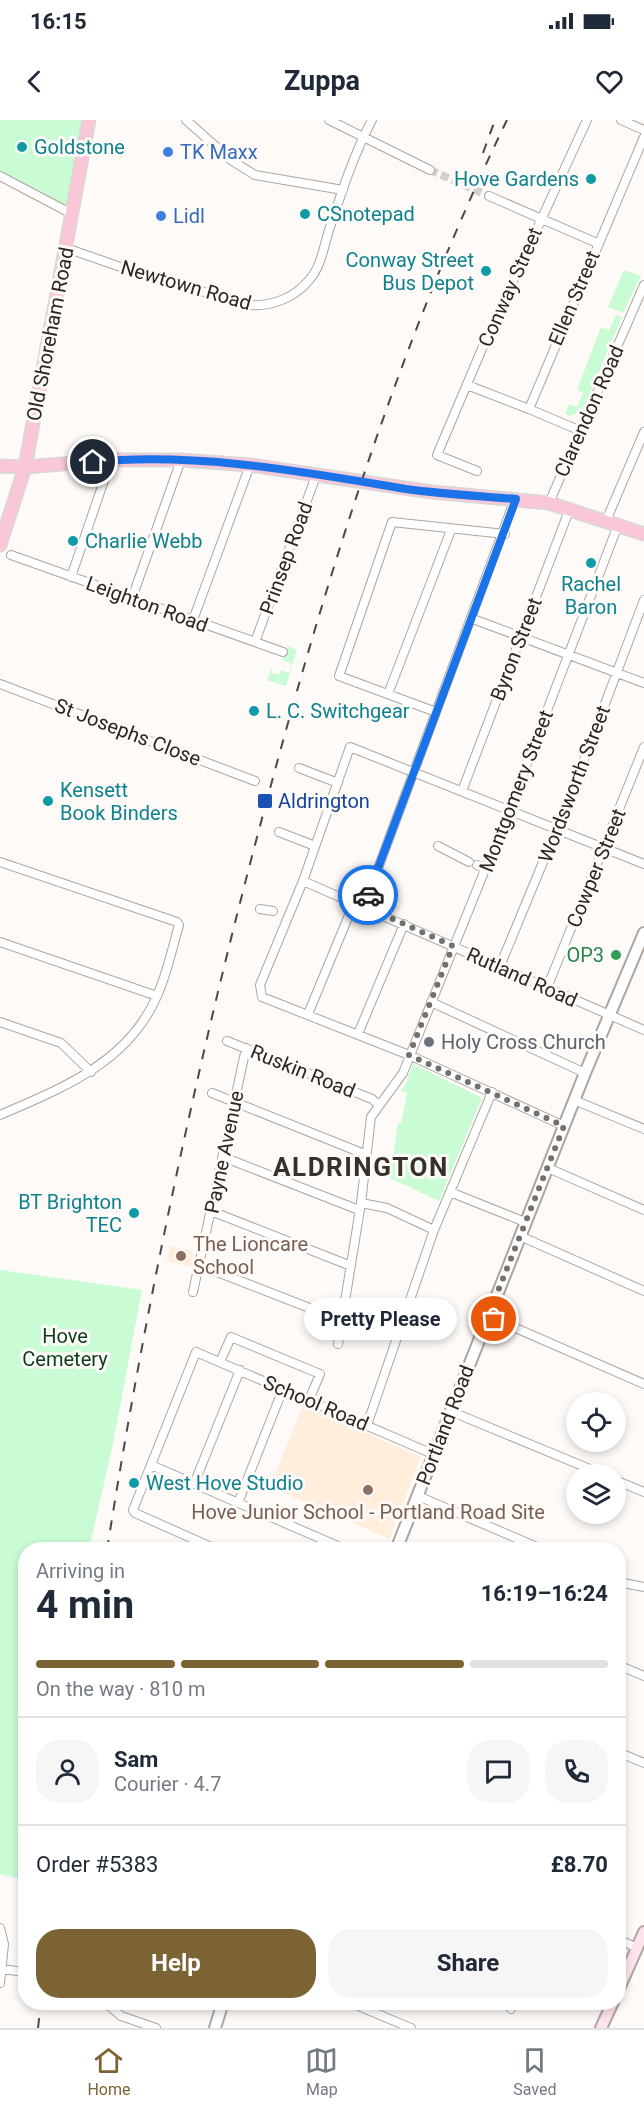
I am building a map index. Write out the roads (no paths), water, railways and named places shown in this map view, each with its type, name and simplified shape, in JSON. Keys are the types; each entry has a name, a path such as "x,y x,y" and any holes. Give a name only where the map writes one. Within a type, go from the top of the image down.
{"main road":[{"name":"Old Shoreham Road","path":"0,545 25,467 89,120"},
{"path":"0,466 25,467 111,460 181,460 250,465 317,473 432,492 549,503 644,534"},
{"path":"626,1973 644,1932"},
{"path":"602,2028 610,2010"}],"street":[{"path":"186,120 231,160 255,174 343,190"},
{"path":"329,120 430,170"},
{"name":"Newtown Road","path":"66,248 143,274 249,305 260,306 296,292 316,270 343,190 363,137 372,120"},
{"name":"Conway Street","path":"477,471 436,455 540,219 587,120"},
{"path":"621,120 644,130"},
{"name":"Ellen Street","path":"529,409 597,243 644,137"},
{"path":"0,176 72,214"},
{"path":"489,196 597,243"},
{"name":"Clarendon Road","path":"549,503 644,285"},
{"path":"467,385 580,431"},
{"name":"Montgomery Street","path":"378,1104 397,1084 509,810 568,655 644,432"},
{"path":"71,577 111,460"},
{"path":"132,598 181,460"},
{"path":"193,620 250,465"},
{"name":"Prinsep Road","path":"255,642 317,473"},
{"path":"364,906 505,534 516,499"},
{"name":"Byron Street","path":"462,791 570,508"},
{"path":"436,712 339,676 392,522 505,534"},
{"path":"388,694 451,530"},
{"name":"Leighton Road","path":"11,555 283,652"},
{"name":"Wordsworth Street","path":"500,966 557,829 644,600"},
{"path":"472,619 644,683"},
{"name":"St Josephs Close","path":"0,684 255,781"},
{"path":"564,1126 409,1055 262,997 260,992 281,914 303,881 350,747 644,864"},
{"name":"Cowper Street","path":"547,988 644,747"},
{"path":"299,768 338,783"},
{"path":"279,832 315,846"},
{"path":"438,846 486,868"},
{"path":"0,862 177,922 179,926 157,996 134,1036 121,1049 78,1081 0,1115"},
{"name":"Rutland Road","path":"303,881 644,1030"},
{"path":"308,1014 354,903"},
{"path":"260,909 281,914"},
{"path":"358,1034 404,924"},
{"name":"Portland Road","path":"399,1542 574,1100 644,936"},
{"path":"0,942 157,996"},
{"path":"431,1002 585,1073"},
{"path":"0,1022 61,1043 91,1072"},
{"name":"Ruskin Road","path":"227,1041 372,1099 378,1104"},
{"name":"Payne Avenue","path":"193,1292 246,1048"},
{"path":"368,1425 434,1230 492,1092"},
{"path":"212,1093 367,1155"},
{"path":"574,1100 644,1129"},
{"path":"338,1344 360,1207 371,1117 378,1104"},
{"path":"223,1156 360,1207 387,1208 434,1230"},
{"path":"548,1168 644,1210"},
{"path":"450,1192 525,1222"},
{"path":"211,1211 351,1266"},
{"path":"520,1236 644,1291"},
{"path":"199,1265 343,1321"},
{"path":"488,1316 644,1384"},
{"path":"220,1362 231,1337 320,1374 309,1400"},
{"name":"School Road","path":"151,1465 196,1352 435,1455"},
{"path":"194,1484 240,1370"},
{"path":"238,1503 283,1389"},
{"path":"450,1411 578,1464"},
{"path":"200,1542 135,1513 133,1509 151,1465 328,1542"},
{"path":"626,1485 644,1492"},
{"path":"418,1496 525,1542"},
{"path":"626,1584 644,1587"},
{"path":"626,1668 644,1676"},
{"path":"626,1755 644,1763"},
{"path":"0,1929 4,1944 0,1983"},
{"path":"626,1943 637,1948"},
{"path":"1,1969 18,1971"},
{"path":"114,2010 121,2016 156,2028"},
{"path":"215,2028 221,2010"},
{"path":"368,2010 411,2028"}],"tunnel":[{"path":"430,170 489,196"}],"railway":[{"path":"483,153 495,120"},
{"path":"108,1542 140,1360 177,1171 243,889 292,709 371,452 434,284 507,120"},
{"path":"38,2028 40,2010"}],"place":[{"name":"Goldstone","path":"22,147"},
{"name":"TK Maxx","path":"168,152"},
{"name":"Hove Gardens","path":"591,179"},
{"name":"CSnotepad","path":"305,214"},
{"name":"Lidl","path":"161,216"},
{"name":"Conway Street Bus Depot","path":"486,271"},
{"name":"Charlie Webb","path":"73,541"},
{"name":"Rachel Baron","path":"591,563"},
{"name":"L. C. Switchgear","path":"254,711"},
{"name":"Kensett Book Binders","path":"48,801"},
{"name":"Aldrington","path":"265,801"},
{"name":"OP3","path":"616,955"},
{"name":"Holy Cross Church","path":"429,1042"},
{"name":"BT Brighton TEC","path":"134,1213"},
{"name":"The Lioncare School","path":"181,1256"},
{"name":"Pretty Please","path":"494,1319"},
{"name":"West Hove Studio","path":"134,1483"},
{"name":"Hove Junior School - Portland Road Site","path":"368,1490"}],"district":[{"name":"ALDRINGTON","path":"361,1167"}],"park label":[{"name":"Hove Cemetery","path":"65,1348"}]}
